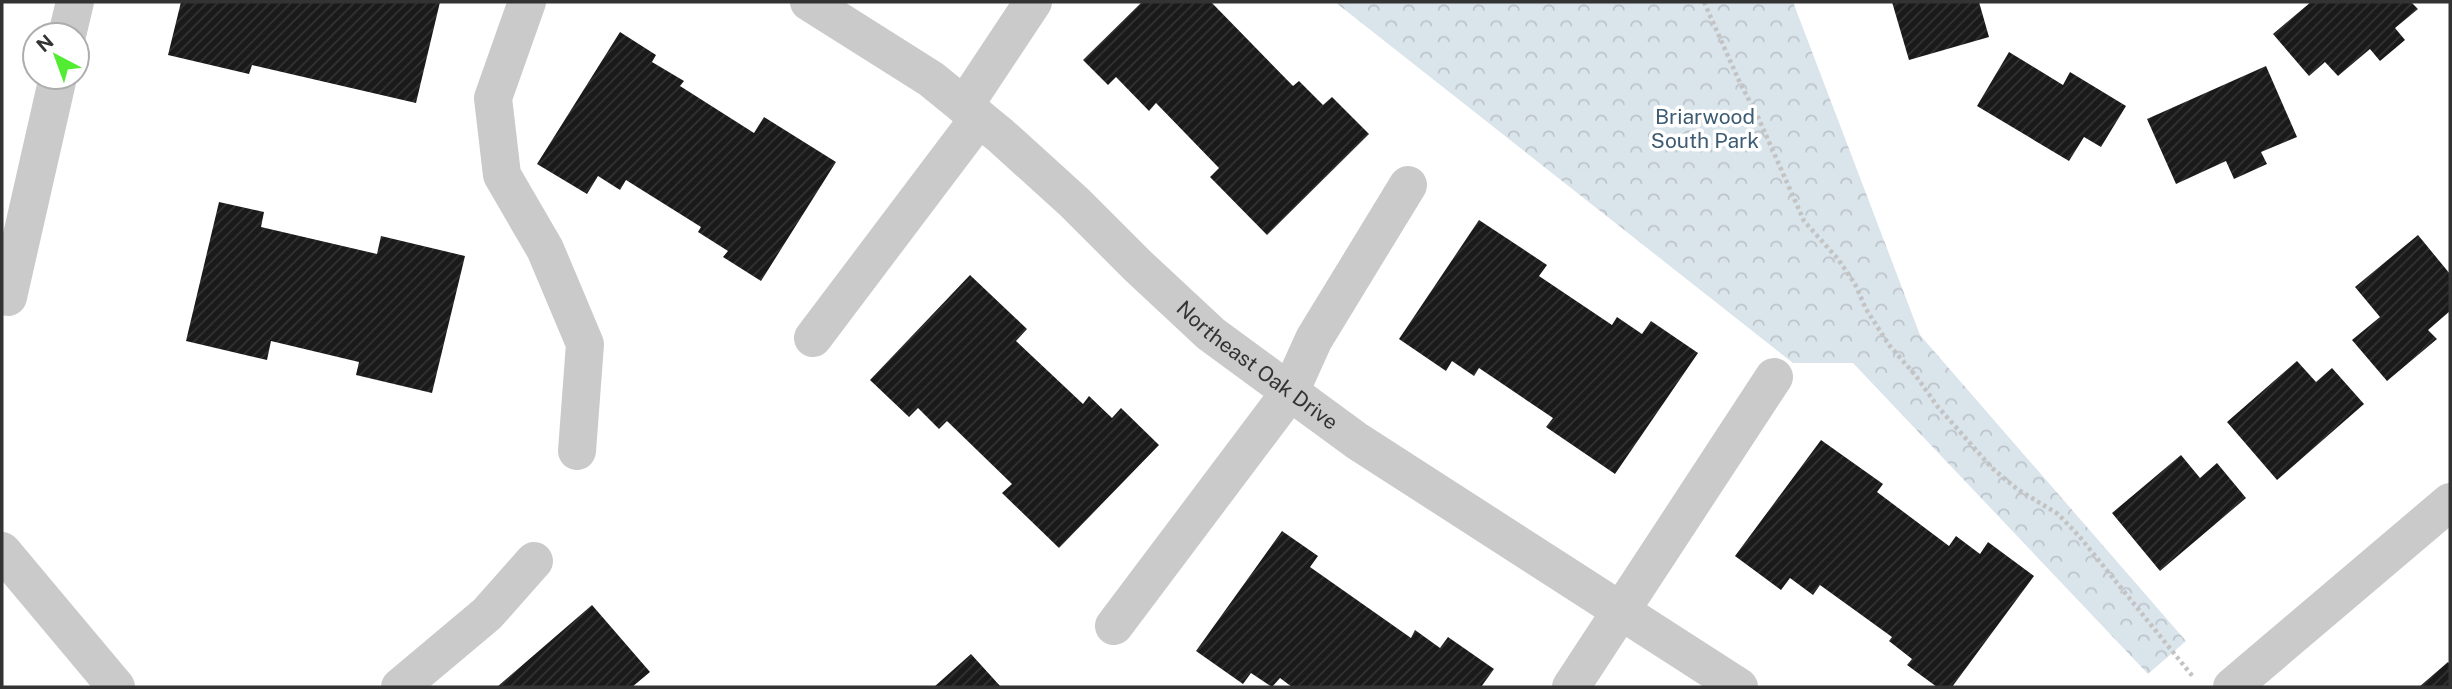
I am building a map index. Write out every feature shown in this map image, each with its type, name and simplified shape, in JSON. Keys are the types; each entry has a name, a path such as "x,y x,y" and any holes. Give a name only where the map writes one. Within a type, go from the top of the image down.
{"street":[{"path":"71,21 75,2"},
{"path":"527,2 493,98 502,175 545,249 584,344 577,451"},
{"name":"Northeast Oak Drive","path":"809,2 931,79 972,112 1074,202 1211,334 1357,441 1739,687"},
{"path":"813,338 972,112 1033,2"},
{"path":"8,297 55,91"},
{"path":"1114,626 1290,392 1314,339 1408,185"},
{"path":"1571,687 1774,377"},
{"path":"2232,687 2450,502"},
{"path":"2,551 116,687"},
{"path":"400,687 487,614 534,561"}],"path":[{"path":"1704,2 1804,221 1838,259 1889,345 1938,407 1992,468 2017,489 2058,514 2079,536 2201,687"}],"green space":[{"name":"Briarwood South Park","path":"1335,2 1793,2 1920,335 2186,641 2148,674 1853,363 1793,363"}],"building":[{"path":"181,2 440,2 416,103 252,65 249,74 168,55"},
{"path":"1142,2 1213,2 1293,86 1299,81 1323,105 1332,97 1369,134 1267,235 1210,177 1219,168 1156,103 1149,111 1116,77 1108,85 1083,60"},
{"path":"1892,2 1979,2 1989,37 1909,60"},
{"path":"2311,2 2411,2 2418,9 2395,28 2405,40 2380,61 2370,49 2338,76 2325,62 2309,76 2273,34"},
{"path":"620,32 656,55 652,62 684,81 680,86 754,133 764,117 836,162 761,281 723,257 728,251 698,232 701,227 626,180 620,190 598,176 587,194 537,164"},
{"path":"2009,52 2063,85 2070,72 2126,106 2101,147 2084,137 2069,161 1977,106"},
{"path":"2266,66 2297,137 2261,152 2267,164 2234,179 2226,161 2176,184 2147,119"},
{"path":"219,202 264,212 261,227 377,254 381,236 465,256 432,393 356,375 359,362 271,341 267,360 186,341"},
{"path":"1479,220 1547,265 1539,276 1612,325 1617,317 1642,334 1651,321 1698,353 1615,474 1546,427 1553,418 1479,368 1474,376 1452,361 1446,371 1399,339"},
{"path":"2418,235 2450,274 2450,311 2428,330 2437,339 2387,381 2352,340 2380,317 2355,287"},
{"path":"970,275 1027,329 1016,341 1083,404 1089,396 1112,418 1121,408 1159,445 1059,548 1002,493 1012,484 947,421 939,429 918,408 909,417 870,380"},
{"path":"2297,361 2316,382 2332,368 2364,404 2277,480 2227,422"},
{"path":"1821,440 1883,484 1877,492 1949,546 1956,536 1980,554 1988,542 2034,576 1952,687 1937,687 1907,665 1912,659 1889,641 1892,637 1820,585 1813,595 1790,578 1781,590 1735,556"},
{"path":"2181,455 2200,478 2217,463 2246,498 2160,571 2112,513"},
{"path":"1282,531 1318,556 1310,567 1411,638 1415,630 1440,648 1448,637 1494,669 1481,687 1292,687 1280,678 1272,687 1251,673 1243,684 1196,651"},
{"path":"592,605 650,672 632,687 497,687"},
{"path":"971,654 1001,687 934,687"},
{"path":"2448,662 2450,687 2419,687"}]}
